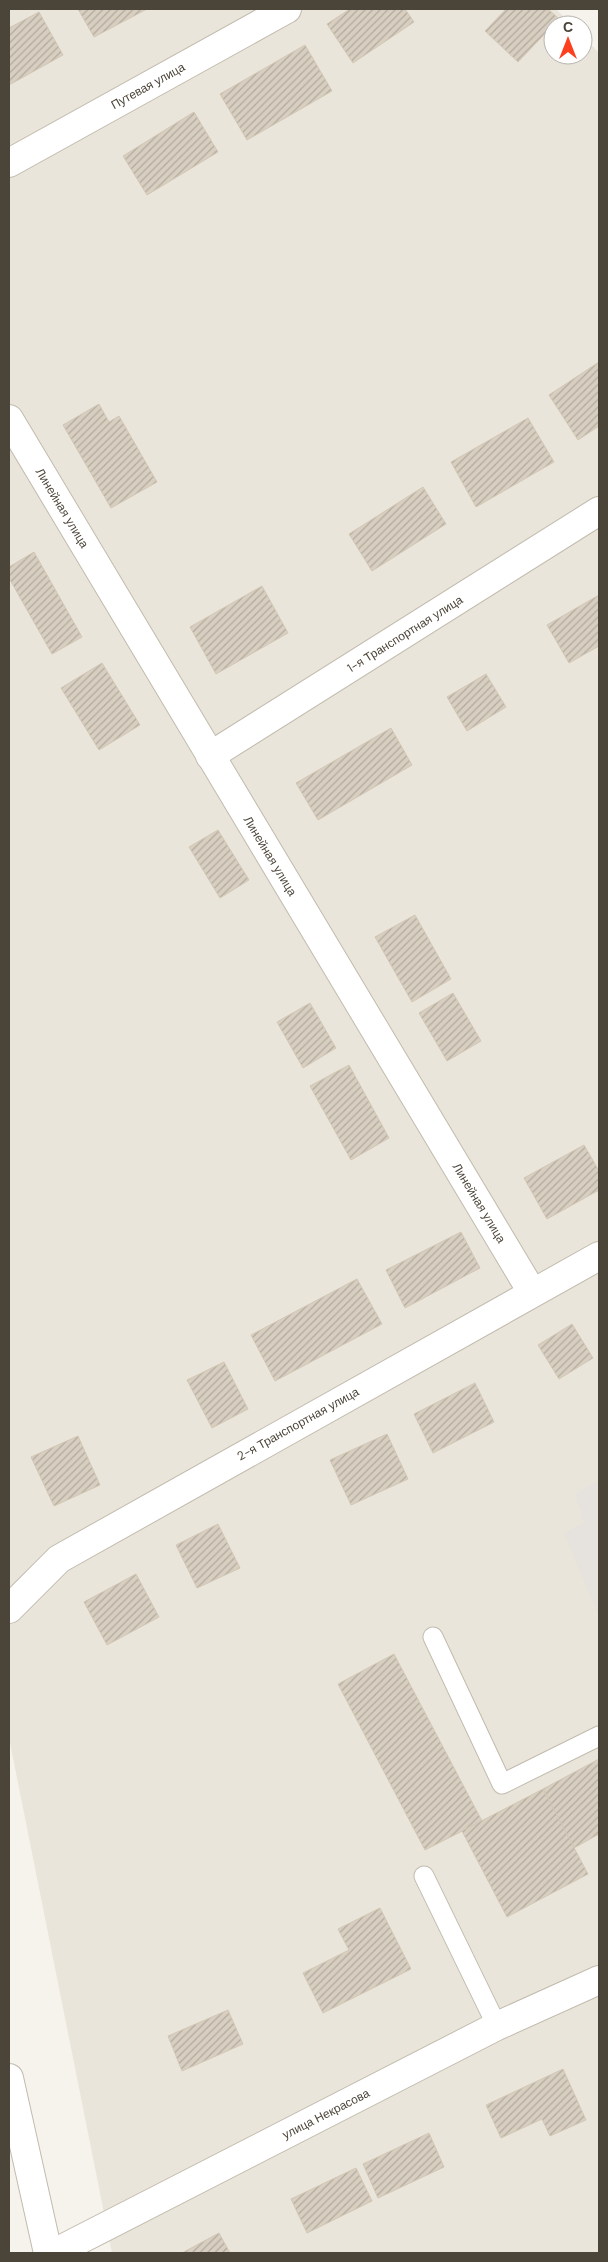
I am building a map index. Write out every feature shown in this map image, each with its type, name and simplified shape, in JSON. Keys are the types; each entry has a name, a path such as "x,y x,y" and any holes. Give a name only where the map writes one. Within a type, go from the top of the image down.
{"street":[{"name":"Путевая улица","path":"9,164 287,9"},
{"name":"Линейная улица","path":"9,419 532,1292"},
{"name":"1-я Транспортная улица","path":"210,756 599,511"},
{"name":"2-я Транспортная улица","path":"9,1609 59,1559 599,1256"},
{"name":"улица Некрасова","path":"54,2253 497,2026 599,1980"},
{"path":"9,2078 48,2253"}],"lane":[{"path":"433,1637 502,1784 599,1736"},
{"path":"424,1876 497,2026"}],"shaded area":[{"path":"9,9 556,9 562,15 543,15 543,65 593,65 593,47 599,53 599,2253 112,2253 9,1738"},
{"path":"599,1480 599,1617 564,1533 584,1523 575,1494"}],"building":[{"path":"78,9 147,9 94,37"},
{"path":"350,9 405,9 414,22 353,63 327,24"},
{"path":"506,9 548,9 555,15 543,15 543,36 518,62 485,31"},
{"path":"39,12 63,55 9,85 9,28"},
{"path":"305,45 332,91 247,140 220,94"},
{"path":"194,112 218,152 147,195 123,156"},
{"path":"599,362 599,426 578,440 549,395"},
{"path":"99,404 109,422 119,416 157,482 111,508 63,425"},
{"path":"528,418 554,462 476,507 451,462"},
{"path":"423,487 446,524 372,571 349,534"},
{"path":"34,552 82,637 52,654 9,578 9,567"},
{"path":"262,586 288,633 216,674 190,627"},
{"path":"599,595 599,646 569,663 547,625"},
{"path":"102,663 140,725 99,750 61,688"},
{"path":"486,674 506,707 467,731 447,697"},
{"path":"391,728 412,765 318,820 296,783"},
{"path":"218,830 249,880 220,898 189,847"},
{"path":"415,915 451,979 412,1002 375,937"},
{"path":"453,993 481,1041 447,1061 419,1013"},
{"path":"310,1003 336,1048 303,1068 277,1022"},
{"path":"349,1065 389,1138 351,1160 310,1086"},
{"path":"584,1145 599,1171 599,1190 547,1219 524,1178"},
{"path":"461,1232 480,1268 405,1308 386,1270"},
{"path":"357,1279 382,1324 275,1381 251,1335"},
{"path":"572,1324 593,1358 559,1379 538,1345"},
{"path":"224,1362 248,1409 212,1428 187,1380"},
{"path":"475,1383 494,1422 433,1453 414,1414"},
{"path":"387,1434 408,1479 351,1505 330,1460"},
{"path":"78,1436 100,1485 54,1506 31,1457"},
{"path":"218,1524 240,1568 197,1588 176,1545"},
{"path":"136,1574 159,1617 107,1645 84,1602"},
{"path":"394,1654 482,1821 425,1850 338,1684"},
{"path":"599,1759 599,1834 574,1848 543,1789"},
{"path":"543,1789 588,1874 507,1917 462,1831"},
{"path":"380,1908 411,1969 323,2013 303,1973 349,1950 338,1929"},
{"path":"228,2010 243,2044 182,2071 168,2036"},
{"path":"563,2069 586,2120 550,2136 542,2119 501,2138 486,2105"},
{"path":"429,2133 444,2167 378,2198 363,2164"},
{"path":"356,2168 372,2201 307,2233 291,2199"},
{"path":"219,2233 230,2253 182,2253"}]}
